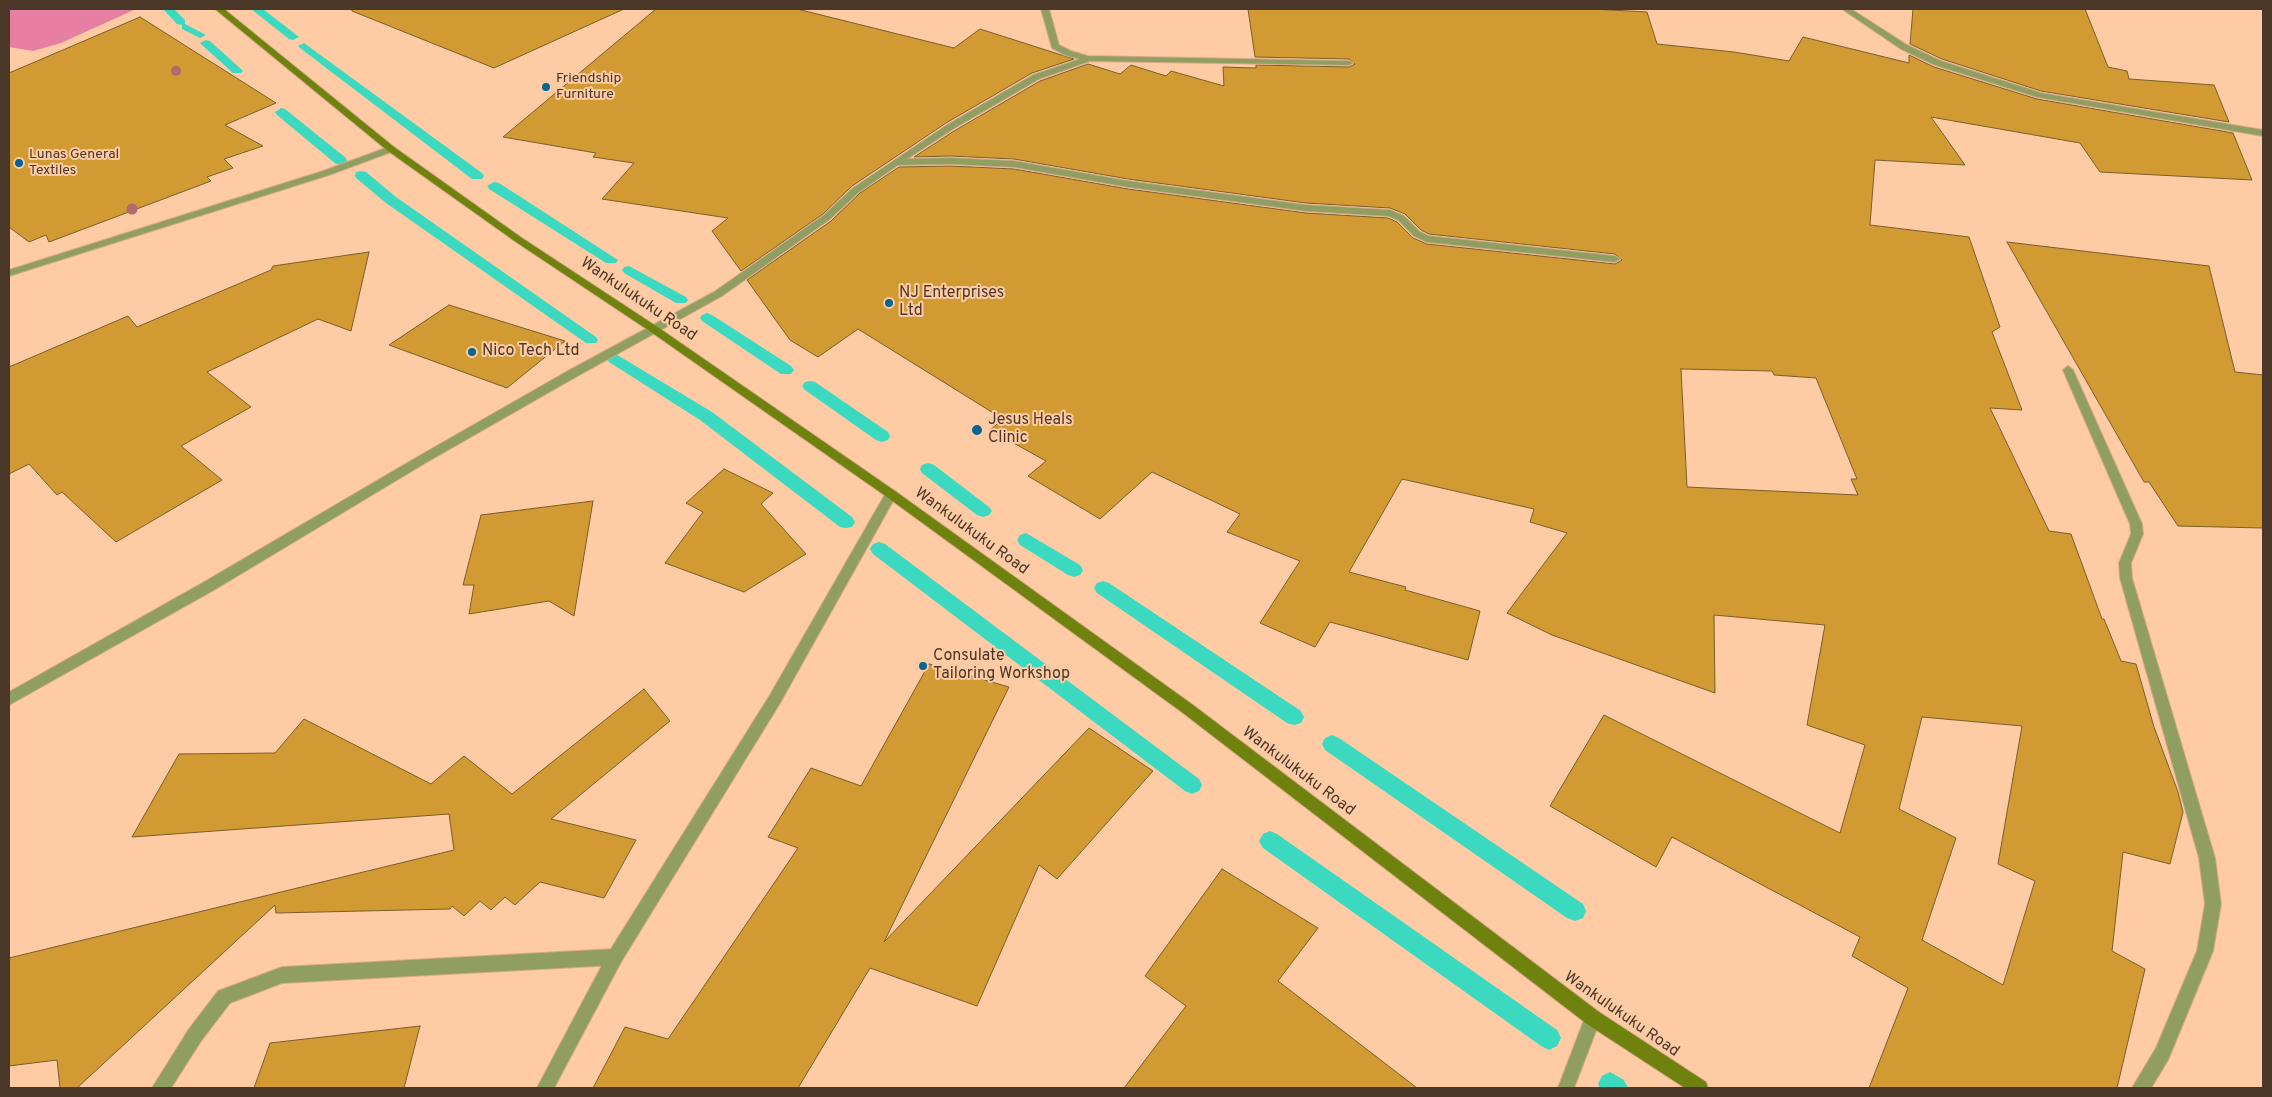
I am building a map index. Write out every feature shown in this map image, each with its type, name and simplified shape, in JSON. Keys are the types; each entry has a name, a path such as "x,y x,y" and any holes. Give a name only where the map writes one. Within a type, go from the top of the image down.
{"main road":[{"name":"Wankulukuku Road","path":"219,9 391,149 519,240 655,330 891,494 1188,709 1593,1018 1700,1088"}],"street":[{"path":"1045,9 1055,46 1068,53 1089,58 1349,63"},
{"path":"1846,9 1904,47 1938,63 2040,95 2263,133"},
{"path":"9,699 209,586 449,444 718,294 827,217 856,190 950,127 1036,77 1089,58"},
{"path":"9,273 326,173 391,149"},
{"path":"896,162 950,161 1014,164 1128,184 1306,208 1390,213 1401,218 1417,234 1427,239 1615,259"},
{"path":"2068,370 2136,524 2137,534 2125,563 2126,578 2206,858 2213,904 2205,951 2162,1054 2141,1088"},
{"path":"545,1088 615,957 775,699 891,494"},
{"path":"161,1088 195,1035 224,997 282,975 615,957"},
{"path":"1566,1088 1593,1018"}],"shaded area":[{"path":"9,9 136,9 61,43 33,51 9,47"}],"building":[{"path":"352,9 624,9 494,68 352,11"},
{"path":"656,9 797,9 954,48 980,29 1074,59 1032,73 946,123 852,186 823,214 741,271 712,231 728,218 602,199 634,163 593,157 596,153 503,137"},
{"path":"1248,9 1592,9 1647,12 1657,44 1734,52 1789,61 1803,37 1909,63 1909,55 1934,67 2037,99 2233,133 2252,180 2100,172 2080,143 1931,117 1965,165 1875,160 1870,225 1969,237 2000,327 1992,332 2022,410 1990,408 2049,531 2071,534 2102,619 2104,619 2121,661 2136,664 2154,727 2178,792 2183,812 2170,864 2123,852 2112,951 2145,969 2117,1088 1869,1088 1908,988 1852,956 1860,937 1672,837 1656,867 1550,806 1604,715 1840,833 1865,745 1807,725 1825,625 1714,615 1715,693 1552,635 1507,613 1567,533 1530,522 1534,509 1402,479 1349,572 1406,587 1405,590 1480,611 1468,660 1330,622 1315,647 1260,623 1300,561 1227,532 1240,514 1152,472 1100,519 1028,476 1046,461 990,430 1003,419 858,329 818,357 790,340 747,280 831,221 860,193 899,167 950,166 1014,169 1128,189 1306,213 1388,218 1397,222 1413,238 1427,244 1615,264 1622,260 1615,254 1429,234 1421,230 1405,214 1390,208 1306,203 1128,179 1014,159 950,156 914,157 954,131 1040,81 1088,64 1120,74 1131,65 1166,76 1171,71 1224,86 1223,67 1256,68 1256,65 1349,67 1355,64 1349,59 1255,57","holes":["1681,369 1772,371 1774,375 1816,378 1857,479 1851,479 1858,495 1687,487","1922,717 2022,726 1998,864 2035,881 2003,985 1922,940 1956,838 1899,809"]},
{"path":"1913,9 2085,9 2108,67 2127,71 2129,79 2214,85 2229,122 2041,91 1942,59 1910,44"},
{"path":"140,17 276,103 225,125 263,146 224,159 233,168 207,177 211,181 49,242 46,235 29,242 9,227 9,73"},
{"path":"2007,242 2209,266 2235,372 2263,375 2263,528 2178,526 2149,482 2144,482"},
{"path":"369,252 351,331 318,319 207,372 251,407 181,446 222,480 116,542 62,492 57,495 29,464 9,474 9,367 128,316 137,327 271,270 273,266"},
{"path":"449,305 565,341 507,388 389,345"},
{"path":"724,469 773,493 761,504 806,554 744,592 665,563 703,512 686,503"},
{"path":"593,501 574,616 549,601 469,614 474,585 463,585 481,515"},
{"path":"929,664 1009,687 884,942 1089,728 1153,771 1057,879 1039,865 977,1006 870,968 798,1088 593,1088 625,1027 668,1039 798,848 768,837 811,768 861,786"},
{"path":"644,689 670,721 551,819 636,840 604,898 540,882 515,905 505,897 491,910 480,901 464,916 452,906 450,909 276,913 275,905 77,1088 60,1088 57,1060 9,1066 9,958 454,850 449,814 132,837 179,754 275,753 304,719 431,784 464,756 512,794"},
{"path":"1222,869 1318,928 1278,981 1417,1088 1124,1088 1186,1006 1145,976"},
{"path":"420,1026 404,1088 254,1088 270,1043"}],"waterway":[{"path":"168,9 181,22"},
{"path":"256,9 293,37"},
{"path":"186,27 200,35"},
{"path":"206,43 237,71"},
{"path":"304,46 477,176"},
{"path":"281,112 341,161"},
{"path":"361,175 391,200 591,340"},
{"path":"494,186 611,260"},
{"path":"629,270 681,300"},
{"path":"707,318 786,370"},
{"path":"614,358 706,416 846,522"},
{"path":"810,386 882,436"},
{"path":"928,469 983,511"},
{"path":"1026,540 1074,570"},
{"path":"879,549 1192,785"},
{"path":"1103,588 1294,717"},
{"path":"1332,744 1575,911"},
{"path":"1270,841 1549,1038"},
{"path":"1610,1084 1616,1088"}],"place":[{"name":"Friendship Furniture","path":"546,87"},
{"name":"Lunas General Textiles","path":"19,163"},
{"name":"NJ Enterprises Ltd","path":"889,303"},
{"name":"Nico Tech Ltd","path":"472,352"},
{"name":"Jesus Heals Clinic","path":"977,430"},
{"name":"Consulate Tailoring Workshop","path":"923,666"}]}
